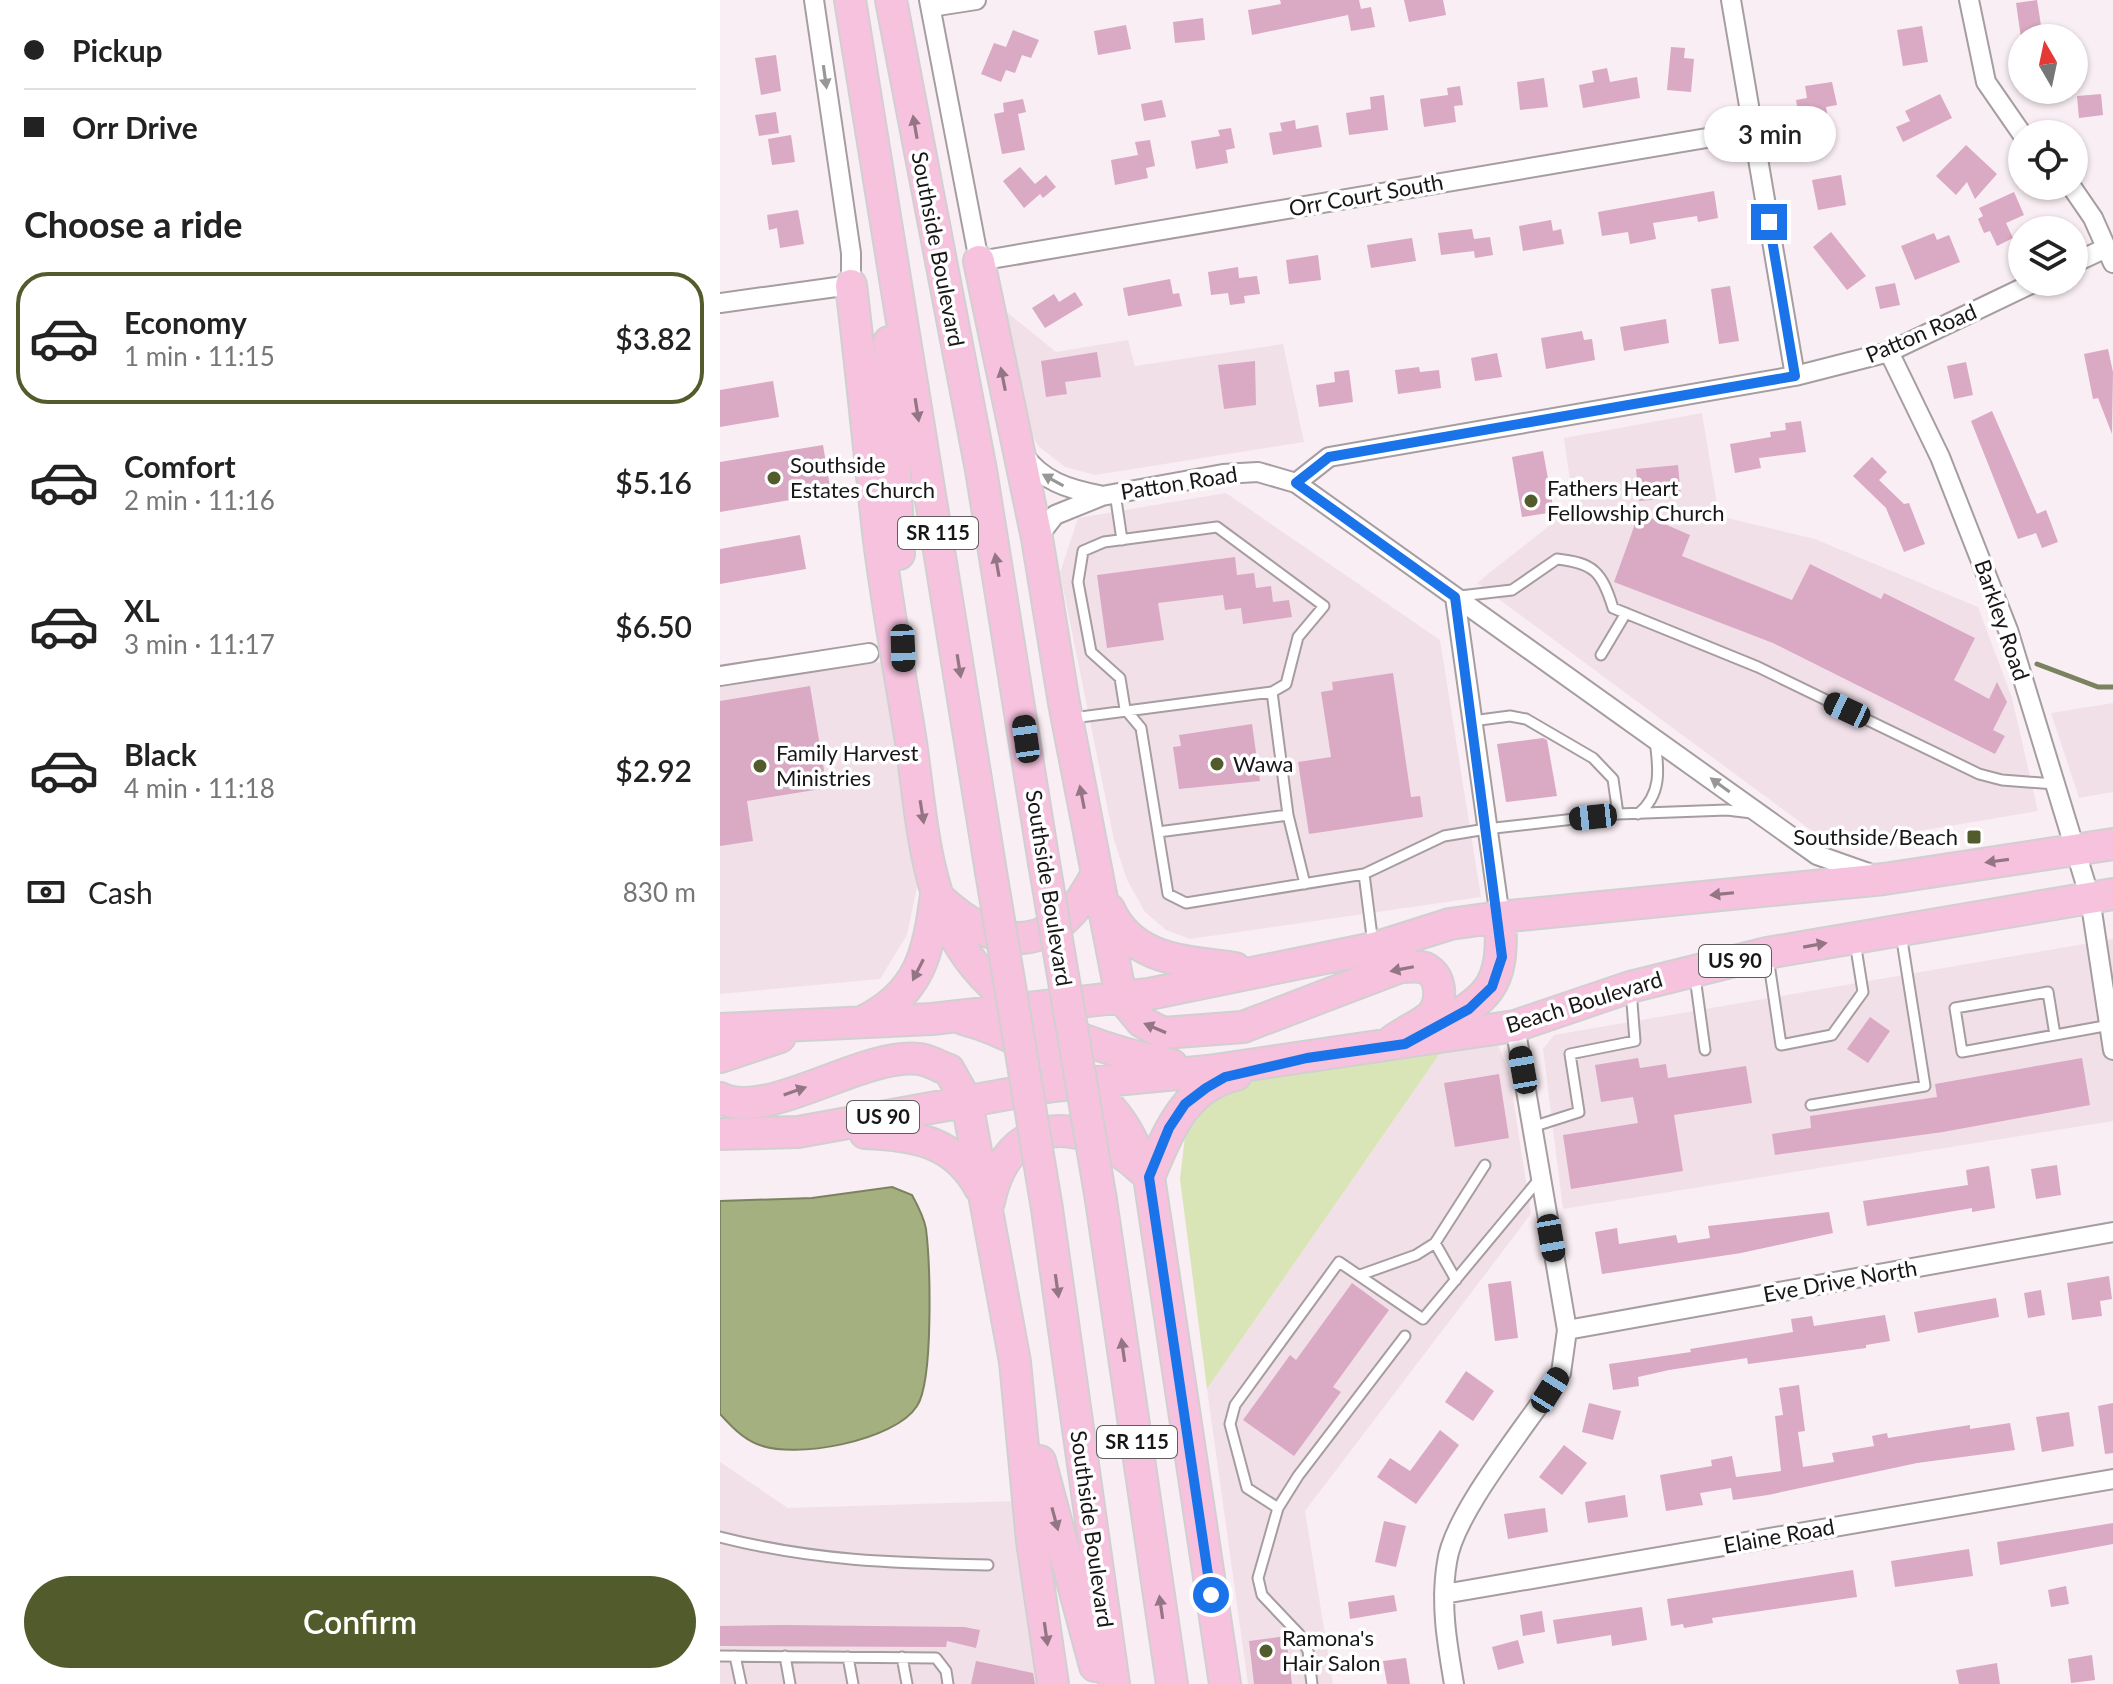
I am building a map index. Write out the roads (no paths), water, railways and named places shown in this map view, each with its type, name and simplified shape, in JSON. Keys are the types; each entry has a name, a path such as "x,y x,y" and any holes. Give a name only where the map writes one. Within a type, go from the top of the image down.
{"highway":[{"name":"Southside Boulevard","path":"850,0 1047,1209 1114,1684"},
{"name":"Southside Boulevard","path":"891,0 981,470 1101,1200 1172,1684"},
{"path":"881,195 905,708"},
{"path":"939,259 985,401 1066,711"},
{"path":"979,261 1037,538 1066,711 1121,997 1142,1022 1163,1033 1195,1032 1243,1027 1400,967 1421,966 1433,972 1439,984 1439,999 1431,1015 1396,1045"},
{"path":"851,285 878,534 936,895 959,945 974,966 990,983 1026,1009 1066,1032 1119,1053 1208,1071"},
{"path":"720,1029 954,1017 1121,997 1374,948 1450,924 1884,879 2113,844"},
{"path":"936,895 954,912 991,934 1028,938 1046,934 1063,924 1077,910 1097,873"},
{"path":"1097,873 1115,923 1143,948 1167,959 1263,971"},
{"path":"863,1021 886,1010 915,977 929,939 936,895"},
{"name":"Beach Boulevard","path":"720,1134 798,1132 1083,1083 1307,1058 1515,1026 1630,987 1767,953 2101,896"},
{"path":"1396,1045 1469,1009 1492,987 1502,957 1500,917"},
{"path":"954,1017 1010,1039 1083,1083 1120,1120 1149,1177 1225,1684"},
{"path":"720,1057 819,1023"},
{"path":"1149,1177 1169,1128 1185,1104 1225,1077 1307,1058"},
{"path":"720,1098 729,1103 765,1101 878,1063 920,1059 949,1070 967,1102 1015,1362 1032,1541 1053,1684"},
{"path":"798,1132 905,1134 934,1143 966,1167 988,1204"},
{"path":"988,1204 994,1176 1002,1164 1028,1140 1044,1133 1083,1132 1100,1138 1149,1177"},
{"path":"1015,1362 1100,1684"}],"street":[{"path":"720,303 851,285 851,253 814,0"},
{"path":"976,0 930,4 979,261"},
{"path":"1731,0 1795,376"},
{"path":"1969,0 1986,82 2012,120"},
{"name":"Orr Court South","path":"979,261 1754,130"},
{"path":"2081,200 2093,218 2110,256 2088,260"},
{"name":"Patton Road","path":"1109,494 1223,474 1258,472 1296,483 1329,457 1795,376 1889,352 2008,295"},
{"name":"Barkley Road","path":"1889,352 1940,457 1987,572 2075,850 2101,896 2113,1050"},
{"path":"1016,444 1029,463 1056,484 1109,494"},
{"path":"1296,483 1817,855 1884,879"},
{"path":"1037,538 1055,515 1109,494"},
{"path":"1455,597 1500,917"},
{"path":"720,676 869,653"},
{"path":"1454,1684 1444,1622 1447,1561 1459,1527 1561,1373 1567,1330 1515,1026"},
{"name":"Eve Drive North","path":"1567,1330 2113,1232"},
{"name":"Elaine Road","path":"1444,1594 2113,1479"}],"lane":[{"path":"1109,494 1122,540"},
{"path":"1066,711 1125,709 1272,692 1286,684 1298,637 1324,606 1217,527 1122,540 1083,551 1078,582 1091,652 1120,678 1125,709 1141,728 1168,894 1186,903 1364,874 1444,836 1486,829 1618,814 1727,810 1763,816"},
{"path":"1455,597 1512,590 1557,559 1583,562 1604,579 1613,608 1758,667 1979,774 2002,780 2055,784"},
{"path":"1601,655 1626,613"},
{"path":"1272,692 1288,815 1305,884"},
{"path":"1471,721 1510,716 1526,719 1593,758 1613,779 1618,814"},
{"path":"1637,815 1646,807 1659,780 1654,737"},
{"path":"1158,832 1288,815"},
{"path":"1364,874 1374,948"},
{"path":"1811,1105 1925,1086 1901,930"},
{"path":"1767,953 1781,1045 1832,1035 1863,992 1855,938"},
{"path":"1694,970 1705,1050"},
{"path":"1532,1127 1579,1112 1570,1054 1635,1041 1630,987"},
{"path":"2055,1035 2048,992 1955,1008 1962,1052 2111,1025"},
{"path":"1360,1275 1416,1255 1435,1243 1485,1165"},
{"path":"1278,1508 1247,1488 1230,1424 1235,1405 1339,1262 1423,1319 1541,1177"},
{"path":"1435,1243 1456,1280"},
{"path":"1312,1684 1308,1651 1299,1634 1262,1595 1258,1578 1278,1508 1298,1476 1405,1336"},
{"path":"720,1537 773,1551 852,1562 988,1565"},
{"path":"720,1656 936,1658 946,1671 948,1684"},
{"path":"735,1656 741,1684"},
{"path":"785,1656 790,1684"},
{"path":"848,1657 853,1684"},
{"path":"902,1657 907,1684"}],"waterway":[{"path":"2037,664 2098,687 2113,687"}],"place":[{"name":"Southside Estates Church","path":"774,478"},
{"name":"Fathers Heart Fellowship Church","path":"1531,501"},
{"name":"Wawa","path":"1217,764"},
{"name":"Family Harvest Ministries","path":"760,766"},
{"name":"Southside/Beach","path":"1974,837"},
{"name":"Ramona's Hair Salon","path":"1266,1651"}]}
